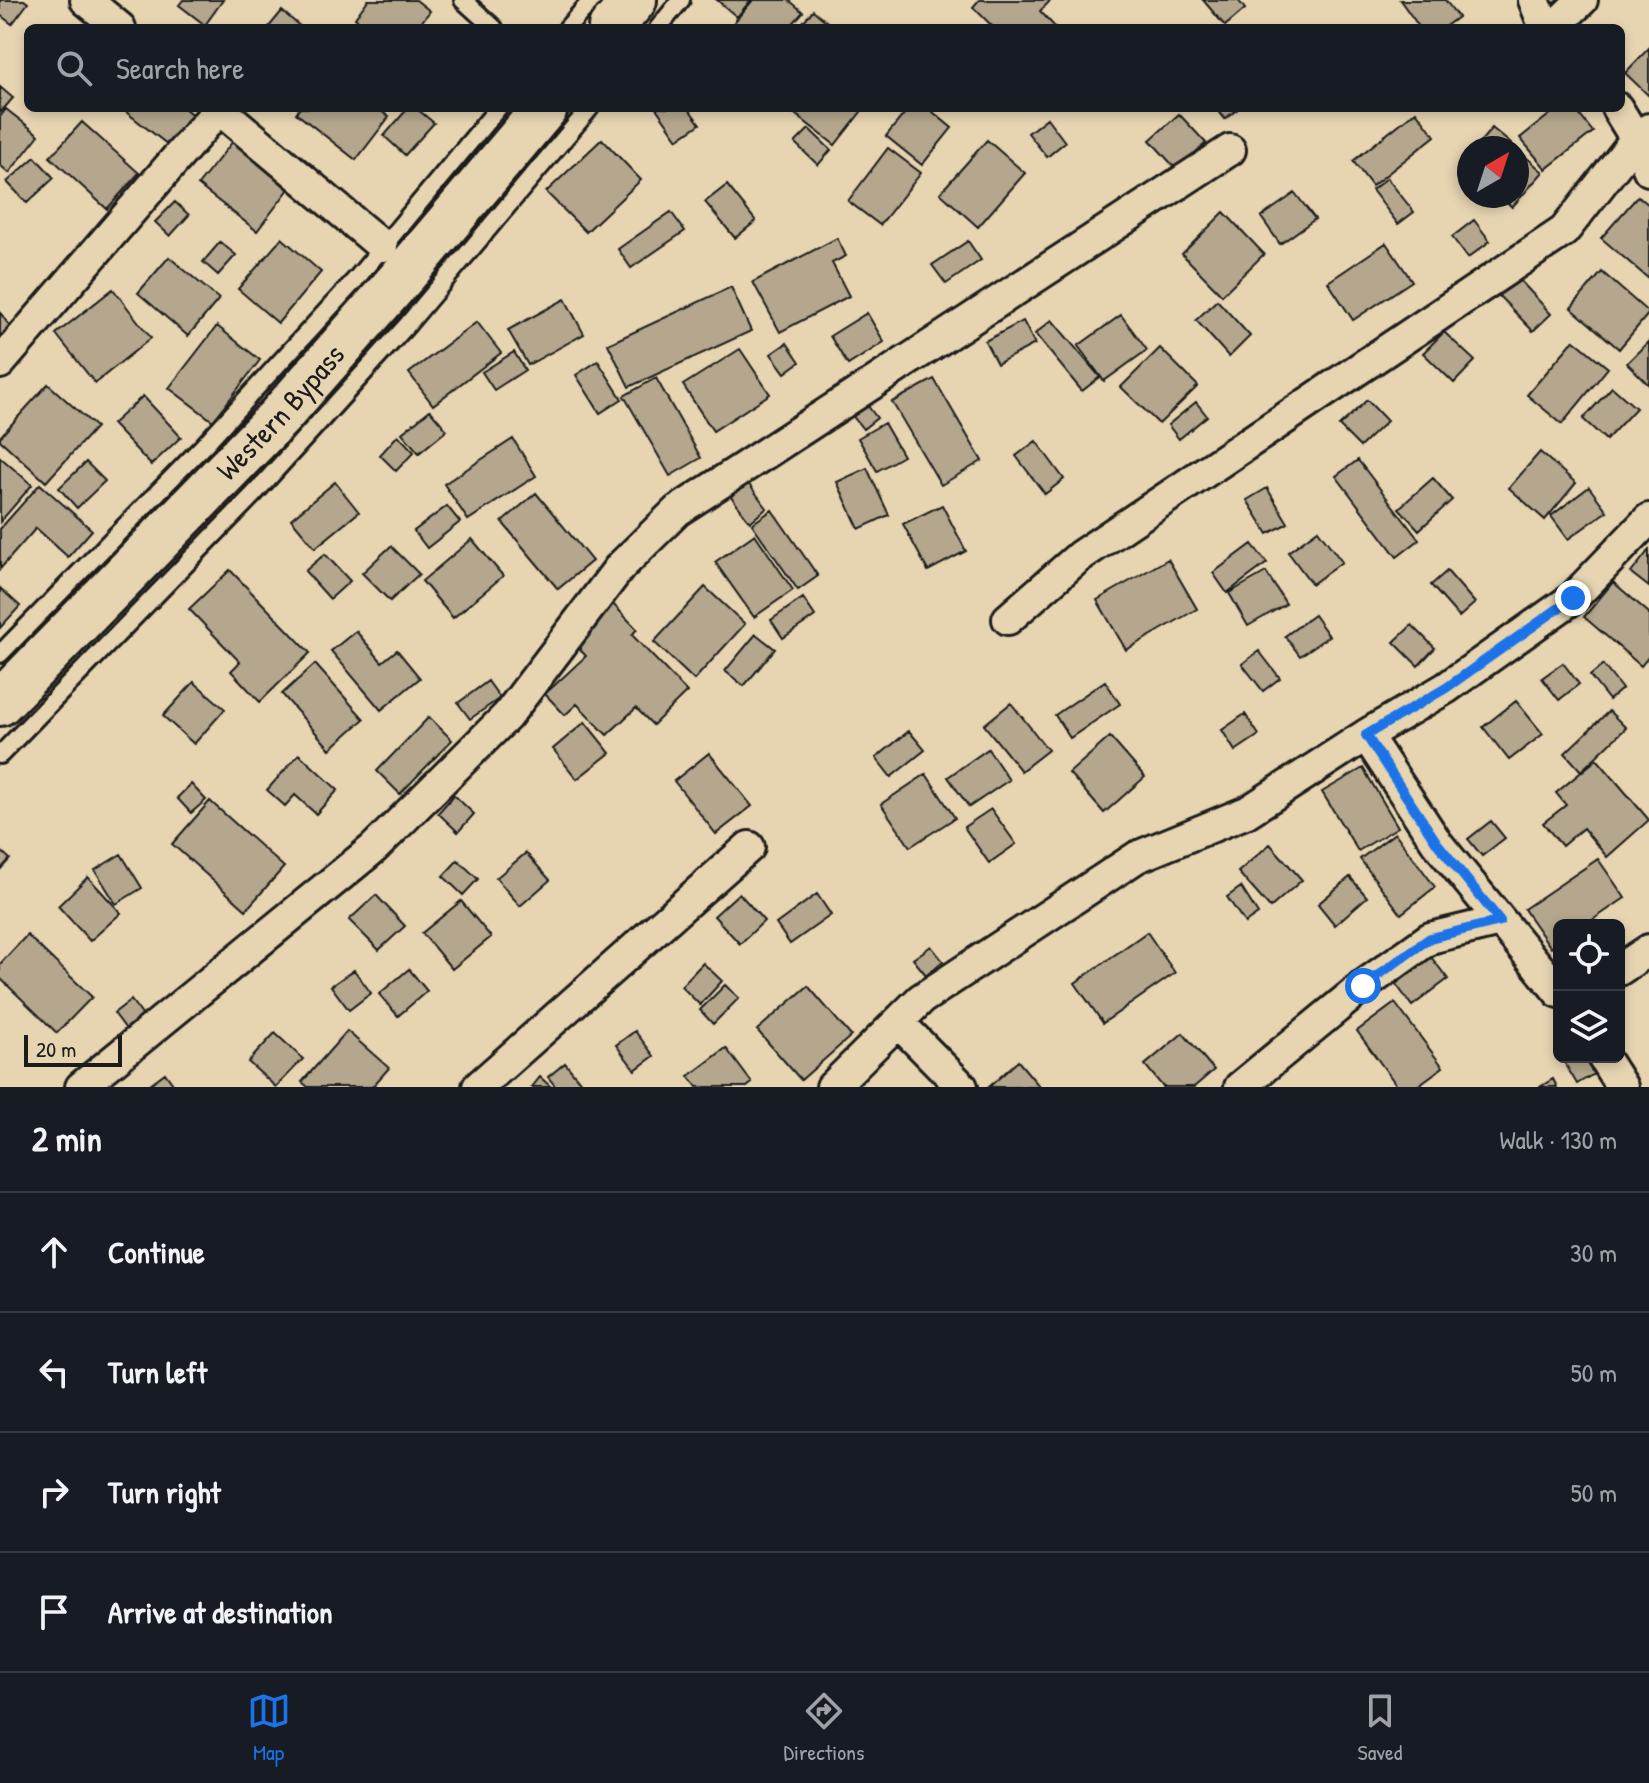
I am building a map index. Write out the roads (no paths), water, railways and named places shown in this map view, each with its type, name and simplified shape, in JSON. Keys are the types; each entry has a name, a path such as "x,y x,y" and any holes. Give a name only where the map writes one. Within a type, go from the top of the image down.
{"main road":[{"path":"614,24 634,0"},
{"name":"Western Bypass","path":"0,703 279,417 542,112"}],"street":[{"path":"86,0 115,24"},
{"path":"1534,0 1543,24"},
{"path":"1557,24 1582,0"},
{"path":"0,363 216,112"},
{"path":"224,112 382,246"},
{"path":"1621,112 1642,134 1649,170"},
{"path":"1008,619 1080,556 1564,231 1642,134"},
{"path":"81,1087 374,848 507,716 620,567 677,511 1230,150"},
{"path":"832,1087 921,999 1137,857 1247,812 1366,735 1446,688 1573,598 1649,519"},
{"path":"1366,735 1437,843 1558,991"},
{"path":"478,1087 749,847"},
{"path":"1240,1087 1363,986 1430,938 1500,921"},
{"path":"1625,966 1649,950"},
{"path":"898,1022 962,1087"},
{"path":"1607,1063 1622,1087"}],"lane":[{"path":"463,0 490,24"},
{"path":"571,24 592,0"},
{"path":"661,24 681,0"},
{"path":"0,654 204,445 356,279 495,112"},
{"path":"0,755 264,482 408,324 587,112"}]}
